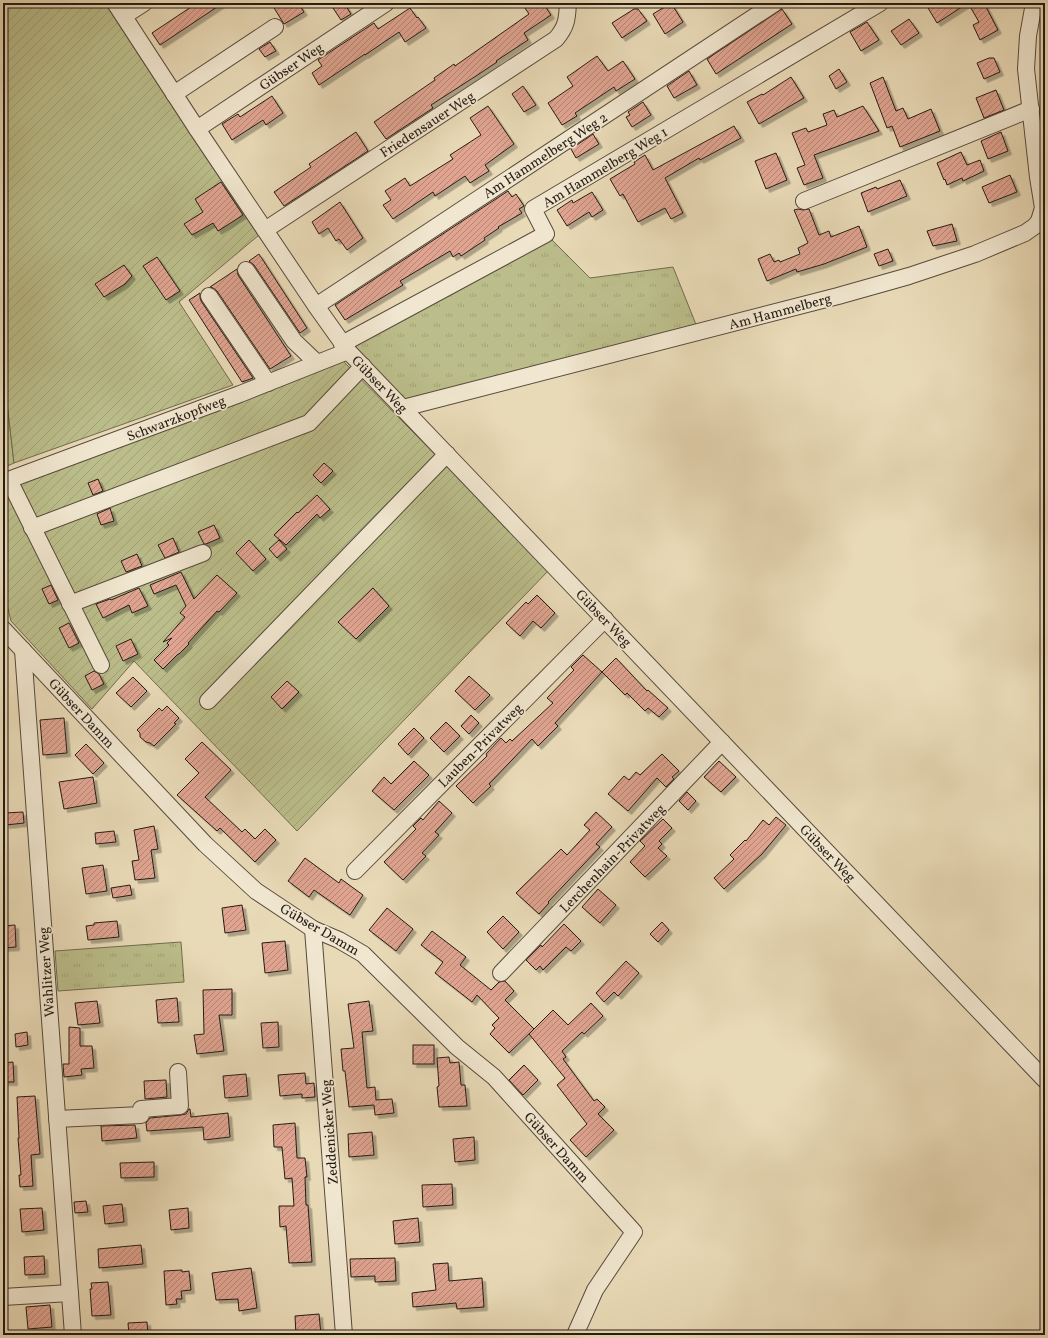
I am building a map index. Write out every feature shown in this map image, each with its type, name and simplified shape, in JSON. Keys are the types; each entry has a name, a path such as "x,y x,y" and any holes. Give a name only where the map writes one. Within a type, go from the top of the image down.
{"street":[{"name":"Gübser Weg","path":"144,3 120,10 197,129 345,347 1045,1080"},
{"name":"Gübser Weg","path":"197,129 386,3"},
{"name":"Friedensauer Weg","path":"265,230 556,38 563,31 567,22 568,3"},
{"name":"Am Hammelberg Weg 2","path":"316,306 775,3"},
{"name":"Am Hammelberg Weg 1","path":"345,347 546,234 533,209 880,3"},
{"name":"Am Hammelberg","path":"403,408 838,296 909,276 975,254 1025,233 1040,229 1043,208 1026,69 1029,24 1034,3"},
{"path":"174,94 275,27"},
{"path":"804,201 1031,109"},
{"path":"246,270 294,341 317,363"},
{"path":"209,296 268,383"},
{"name":"Schwarzkopfweg","path":"6,481 268,383 317,363 345,347"},
{"path":"32,528 309,423 363,366"},
{"path":"208,701 447,454"},
{"path":"6,481 32,528 101,665"},
{"path":"70,604 203,553"},
{"name":"Lauben-Privatweg","path":"355,871 604,619"},
{"name":"Gübser Damm","path":"3,629 205,844 256,891 313,929 339,940 364,954 457,1047 494,1077 634,1232 595,1290 574,1335"},
{"name":"Wahlitzer Weg","path":"23,650 73,1335"},
{"name":"Lerchenhain-Privatweg","path":"501,973 722,742"},
{"name":"Zeddenicker Weg","path":"313,929 344,1335"},
{"path":"57,1119 141,1114 141,1109 180,1106 178,1072"},
{"path":"3,1297 70,1293"}],"green space":[{"path":"3,3 115,3 265,230 179,302 233,385 14,463 3,368"},
{"path":"546,234 590,278 673,267 699,332 403,408 342,344"},
{"path":"340,358 549,570 297,831 134,661 92,709 11,621 3,589 3,490"},
{"path":"3,368 14,463 3,468"},
{"path":"181,942 184,982 58,991 55,951"}],"building":[{"path":"197,3 223,3 160,45 152,33"},
{"path":"271,3 298,3 304,12 284,24"},
{"path":"341,3 344,3 351,14 341,20 333,8"},
{"path":"532,3 543,3 551,15 524,33 528,40 431,105 433,108 386,139 374,122 435,80 434,78 454,64 455,66 529,14 525,8"},
{"path":"671,3 683,22 665,34 653,14"},
{"path":"925,3 968,3 937,23"},
{"path":"968,3 984,3 998,30 980,40 973,25 979,22"},
{"path":"410,8 426,28 405,42 399,32 319,85 312,73 322,66 318,60 374,23 378,29"},
{"path":"634,9 638,9 647,21 622,38 612,23"},
{"path":"782,9 792,24 716,74 707,59"},
{"path":"909,19 919,33 901,45 891,31"},
{"path":"867,22 879,40 861,51 850,32"},
{"path":"270,42 276,51 265,57 259,49"},
{"path":"597,56 608,71 623,61 635,79 616,91 614,87 575,113 577,116 562,125 548,103 573,86 567,77"},
{"path":"989,58 994,58 1000,72 984,79 977,63"},
{"path":"839,69 847,82 836,89 829,76"},
{"path":"689,71 697,85 674,98 667,86"},
{"path":"791,77 804,98 759,124 747,102 762,94 763,95"},
{"path":"883,77 896,111 903,108 908,119 931,109 940,131 900,147 892,126 887,128 870,83"},
{"path":"523,86 536,105 524,112 512,94"},
{"path":"996,90 1004,110 984,118 976,98"},
{"path":"272,96 283,113 266,125 263,120 232,140 222,124 238,114 240,117"},
{"path":"643,102 651,115 632,127 626,117 630,115 628,112"},
{"path":"488,106 514,144 485,165 489,171 470,183 465,176 435,196 433,192 393,219 383,205 391,200 385,191 405,178 410,186 453,159 450,155 481,135 470,118"},
{"path":"863,106 879,131 814,155 823,178 804,185 797,168 805,165 792,133 806,128 808,132 827,125 823,114 834,110 837,117"},
{"path":"734,126 741,138 700,160 699,158 665,178 683,213 671,219 665,208 638,222 623,194 620,196 610,179 635,164 634,162 645,155 653,170"},
{"path":"356,132 368,151 284,206 274,192 311,167 309,164"},
{"path":"1001,132 1008,151 988,159 981,141"},
{"path":"593,134 599,144 576,158 571,149"},
{"path":"961,152 967,165 980,160 984,171 963,181 962,178 947,185 937,163"},
{"path":"776,153 787,180 766,189 755,161"},
{"path":"1010,175 1017,192 989,203 982,187"},
{"path":"900,180 907,196 868,212 861,193 876,187 877,189"},
{"path":"221,182 243,215 218,231 213,223 192,235 184,224 203,212 195,199"},
{"path":"508,191 512,197 516,194 524,206 519,209 522,213 498,227 499,228 484,238 485,240 461,256 459,253 453,257 450,251 400,281 403,285 345,320 335,305"},
{"path":"592,192 603,210 592,217 589,212 567,226 557,210 572,200 573,203"},
{"path":"340,202 363,238 347,250 339,239 336,241 328,228 319,234 312,222"},
{"path":"809,209 819,235 829,231 831,237 859,226 867,247 824,264 797,272 796,269 767,281 758,259 770,254 774,262 779,260 780,262 800,254 798,248 808,243 794,210"},
{"path":"952,224 957,241 933,246 927,231"},
{"path":"888,249 893,261 879,266 874,254"},
{"path":"259,254 307,328 300,333 254,265 249,261"},
{"path":"157,257 180,291 166,300 143,266"},
{"path":"124,265 132,276 125,284 104,297 95,284"},
{"path":"237,269 238,275 291,356 270,369 217,291 210,287"},
{"path":"200,293 201,301 253,378 242,382 189,300"},
{"path":"324,463 333,471 321,483 313,475"},
{"path":"98,479 103,491 93,495 88,483"},
{"path":"317,495 330,509 320,518 317,514 286,545 274,535"},
{"path":"110,508 114,521 101,525 97,514"},
{"path":"214,525 220,538 204,544 198,532"},
{"path":"173,538 179,552 165,558 158,545"},
{"path":"249,540 266,559 253,571 236,553"},
{"path":"279,540 287,549 277,558 269,549"},
{"path":"137,554 142,566 126,572 121,561"},
{"path":"181,572 194,599 217,575 237,593 219,612 217,611 188,643 189,644 163,669 154,660 169,645 167,643 172,638 163,642 185,617 180,613 186,606 176,585 154,594 150,585"},
{"path":"51,585 58,600 49,604 42,589"},
{"path":"139,588 148,606 132,613 129,605 103,618 96,604 110,599 111,600"},
{"path":"373,588 389,606 356,639 338,622"},
{"path":"537,595 555,613 541,628 533,621 520,636 506,623 526,602 528,604"},
{"path":"69,623 79,643 69,648 59,628"},
{"path":"131,639 138,654 123,661 116,646"},
{"path":"583,655 602,672 555,723 558,726 538,746 532,739 489,784 491,786 473,803 456,786 487,756 486,754 501,738 506,743 510,739 512,741 553,703 547,698 574,670 571,667"},
{"path":"616,658 647,691 648,690 668,708 659,717 648,708 645,711 627,693 625,695 602,672"},
{"path":"94,671 99,674 104,684 92,690 85,676"},
{"path":"469,676 490,695 475,710 455,691"},
{"path":"133,677 147,691 131,707 116,693"},
{"path":"287,681 299,692 282,709 271,697"},
{"path":"167,706 179,718 174,723 176,724 154,746 140,737 140,733 137,730 159,708 162,711"},
{"path":"471,715 479,723 469,734 461,726"},
{"path":"64,718 67,753 43,755 40,720"},
{"path":"446,722 460,736 444,752 430,738"},
{"path":"414,728 424,738 408,755 398,744"},
{"path":"202,742 231,770 205,797 242,832 245,829 255,839 265,829 276,840 255,862 220,828 217,831 177,795 199,773 185,759"},
{"path":"86,744 104,763 93,774 75,755"},
{"path":"662,754 679,771 672,777 674,779 666,787 657,778 628,811 608,794 624,776 629,780 636,772 640,775"},
{"path":"414,761 429,775 394,810 372,791 384,777 391,784"},
{"path":"719,761 736,777 721,792 704,777"},
{"path":"93,777 97,803 64,809 59,782"},
{"path":"687,792 696,801 688,810 679,801"},
{"path":"439,801 452,813 435,832 439,835 422,853 426,856 403,880 384,862 416,829 413,826 421,818 423,820"},
{"path":"23,812 24,823 6,825 5,813"},
{"path":"596,812 612,827 596,844 600,847 548,902 549,903 539,914 516,893 561,849 567,855 590,830 584,825"},
{"path":"776,817 786,825 762,854 724,889 714,878 734,859 730,855 745,840 746,841 763,820 769,825"},
{"path":"663,819 672,828 659,841 662,844 658,848 667,856 645,877 630,862 645,846 640,841"},
{"path":"154,826 158,849 151,850 155,878 135,880 132,861 139,860 134,830"},
{"path":"114,831 116,842 96,844 95,833"},
{"path":"305,858 339,883 341,879 363,895 350,915 314,890 309,897 288,881"},
{"path":"103,865 107,891 86,894 82,868"},
{"path":"130,885 132,895 113,898 111,888"},
{"path":"598,889 616,905 600,923 582,907"},
{"path":"242,905 246,930 225,933 222,908"},
{"path":"387,908 413,929 396,951 369,930"},
{"path":"503,916 519,932 503,949 487,932"},
{"path":"117,921 119,937 88,940 86,926 94,925 94,923"},
{"path":"662,922 669,930 658,942 650,934"},
{"path":"564,924 581,941 571,951 566,947 543,970 540,966 536,970 526,960 541,945 542,947"},
{"path":"15,925 16,947 3,948 3,926"},
{"path":"432,931 466,957 460,965 491,990 499,982 505,981 514,991 505,1000 534,1029 509,1053 490,1034 495,1028 492,1025 499,1018 477,995 472,1002 435,973 443,962 421,945"},
{"path":"285,941 288,970 265,973 262,943"},
{"path":"626,961 639,973 618,996 614,992 604,1002 596,993"},
{"path":"232,989 232,1015 219,1015 224,1051 197,1054 194,1035 204,1034 203,990"},
{"path":"177,998 179,1022 158,1023 156,1000"},
{"path":"97,1001 100,1023 78,1025 75,1003"},
{"path":"369,1001 373,1031 362,1032 367,1088 375,1087 376,1100 392,1099 394,1113 375,1115 374,1105 349,1107 341,1049 354,1048 348,1004"},
{"path":"591,1003 603,1016 584,1034 582,1032 562,1051 566,1057 563,1059 594,1101 597,1099 605,1107 598,1114 614,1130 586,1157 570,1140 587,1124 557,1085 565,1078 529,1034 553,1010 568,1025"},
{"path":"278,1022 279,1047 263,1048 261,1023"},
{"path":"69,1027 80,1028 80,1046 92,1046 94,1068 81,1069 82,1075 64,1077 63,1064 69,1064"},
{"path":"27,1032 28,1045 16,1047 15,1034"},
{"path":"413,1045 434,1045 434,1064 413,1064"},
{"path":"449,1057 450,1063 459,1062 461,1085 465,1085 467,1106 439,1107 437,1058"},
{"path":"13,1062 14,1082 3,1082 3,1063"},
{"path":"524,1065 538,1080 523,1095 509,1080"},
{"path":"305,1073 306,1084 314,1083 315,1097 302,1098 302,1094 280,1096 278,1075"},
{"path":"246,1074 248,1096 225,1098 223,1076"},
{"path":"166,1080 167,1097 145,1099 144,1081"},
{"path":"35,1096 40,1154 31,1155 33,1186 20,1187 19,1175 21,1175 17,1097"},
{"path":"189,1109 191,1117 228,1113 230,1137 204,1140 203,1127 147,1131 146,1123 150,1118 186,1114"},
{"path":"295,1123 297,1158 305,1158 307,1177 305,1177 306,1205 308,1205 312,1262 289,1263 286,1226 280,1227 279,1206 294,1206 292,1178 285,1179 282,1147 274,1147 273,1125"},
{"path":"135,1125 137,1138 102,1141 101,1126"},
{"path":"372,1132 374,1155 349,1157 348,1134"},
{"path":"474,1137 475,1160 455,1162 453,1139"},
{"path":"154,1162 154,1177 121,1178 120,1163"},
{"path":"452,1184 453,1205 423,1207 422,1185"},
{"path":"86,1201 88,1212 75,1213 74,1202"},
{"path":"122,1204 124,1222 105,1224 103,1206"},
{"path":"42,1208 44,1230 22,1232 20,1209"},
{"path":"188,1208 189,1228 171,1230 169,1210"},
{"path":"418,1218 420,1242 395,1244 393,1221"},
{"path":"141,1245 143,1264 99,1268 98,1249"},
{"path":"44,1256 45,1274 25,1275 24,1257"},
{"path":"395,1258 396,1281 375,1282 375,1276 351,1277 350,1259"},
{"path":"448,1263 449,1281 482,1278 484,1307 457,1309 456,1303 413,1307 412,1293 436,1290 433,1264"},
{"path":"251,1268 257,1308 239,1311 238,1299 216,1300 212,1273"},
{"path":"182,1270 182,1272 189,1271 191,1290 181,1291 182,1299 176,1299 177,1304 166,1305 164,1271"},
{"path":"108,1282 111,1315 92,1316 91,1283"},
{"path":"50,1305 52,1327 28,1329 26,1307"},
{"path":"319,1314 321,1335 296,1335 295,1316"},
{"path":"147,1322 148,1335 129,1335 128,1323"}]}
